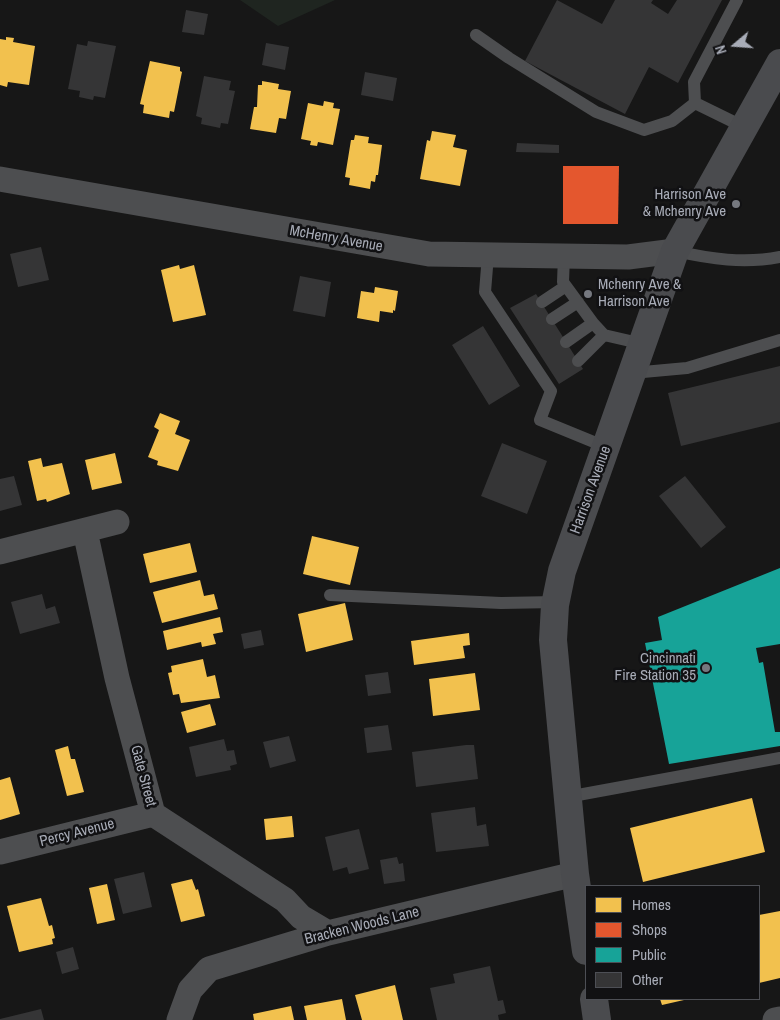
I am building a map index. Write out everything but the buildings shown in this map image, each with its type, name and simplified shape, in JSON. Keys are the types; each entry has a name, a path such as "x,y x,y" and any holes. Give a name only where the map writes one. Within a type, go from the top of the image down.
{"main road":[{"name":"Harrison Avenue","path":"585,936 575,874 554,649 556,602 562,571 675,251 780,63"},
{"path":"594,1000 597,1020"}],"street":[{"name":"McHenry Avenue","path":"0,179 396,250 429,254 628,257 675,251"},
{"path":"0,552 118,522"},
{"name":"Gate Street","path":"84,532 118,678 154,814 285,900 301,917 328,933"},
{"name":"Percy Avenue","path":"0,852 154,814"},
{"name":"Bracken Woods Lane","path":"179,1020 190,990 209,969 328,933 575,874"},
{"path":"775,1020 780,1019"}],"lane":[{"path":"695,103 694,82 736,0"},
{"path":"476,35 509,58 596,112 644,130 672,120 695,103"},
{"path":"695,103 744,127"},
{"path":"675,251 713,259 744,261 780,256"},
{"path":"488,255 485,292 511,320 555,387 540,420 606,447"},
{"path":"564,256 563,282 593,323 604,335 642,344"},
{"path":"542,302 566,286"},
{"path":"552,318 578,302"},
{"path":"566,342 593,323"},
{"path":"578,361 604,335"},
{"path":"632,373 687,368 780,340"},
{"path":"330,595 501,603 556,602"},
{"path":"567,797 780,758"}],"shaded area":[{"path":"240,0 335,0 278,26"}],"place":[{"name":"Harrison Ave & Mchenry Ave","path":"736,204"},
{"name":"Mchenry Ave & Harrison Ave","path":"588,294"},
{"name":"Cincinnati Fire Station 35","path":"706,668"}]}
